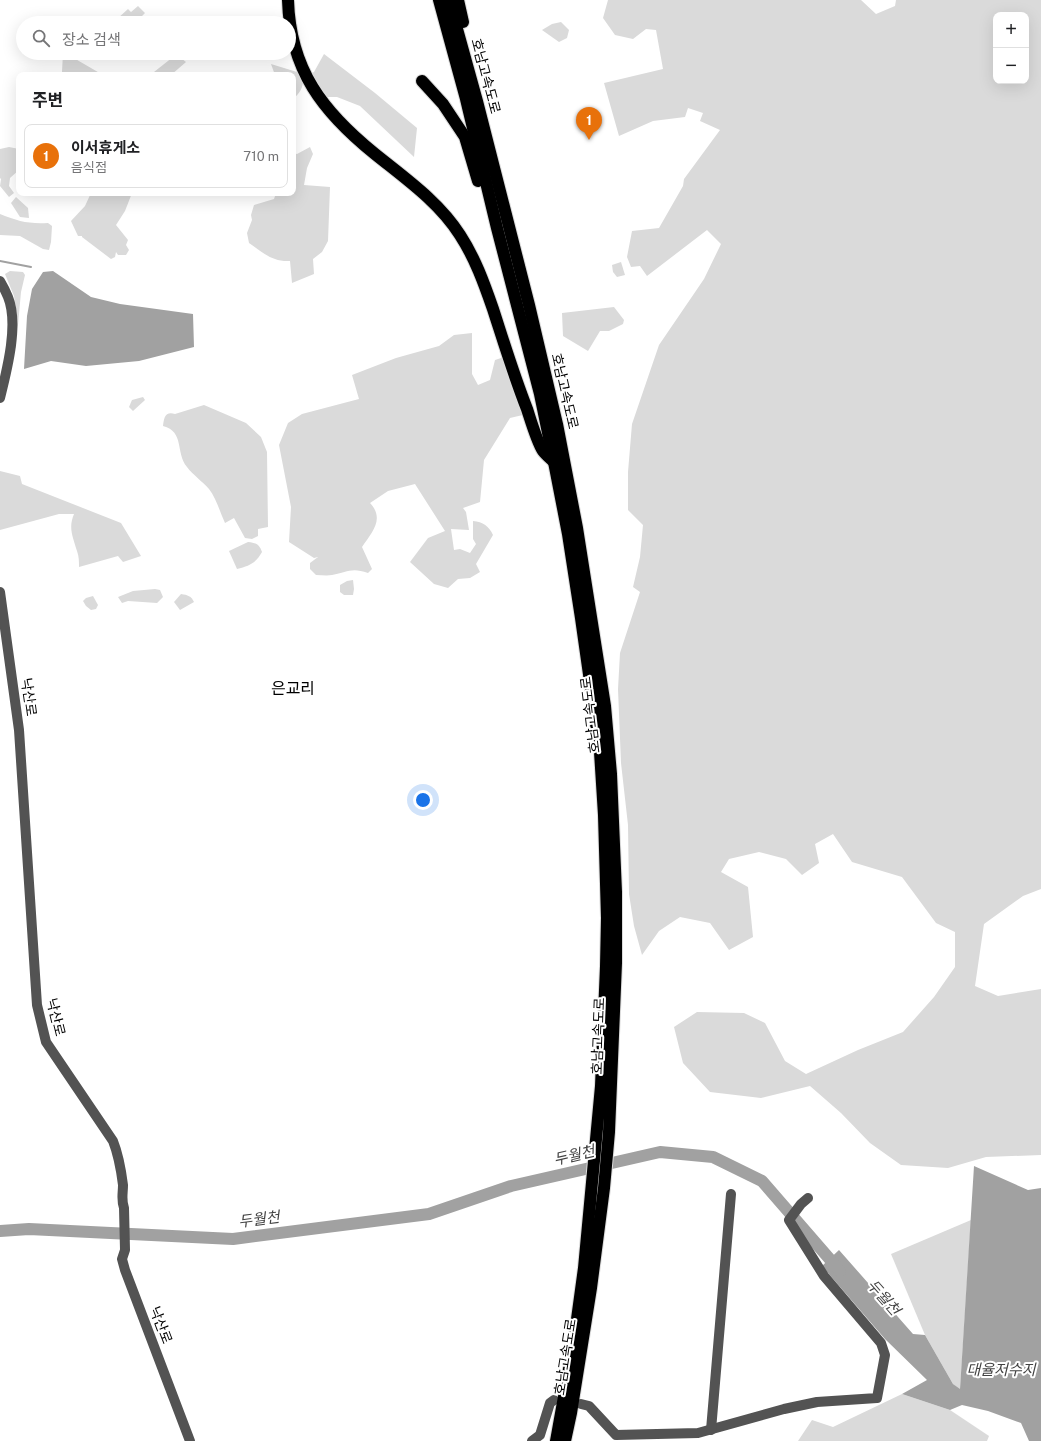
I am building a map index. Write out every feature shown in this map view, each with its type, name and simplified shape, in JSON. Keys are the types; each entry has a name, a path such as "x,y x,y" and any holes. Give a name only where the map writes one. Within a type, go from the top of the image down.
{"highway":[{"path":"288,0 289,16"},
{"name":"호남고속도로","path":"439,0 466,99 497,228 540,394 568,534 600,752 607,918 601,1086 604,1188 591,1288 565,1441"},
{"name":"호남고속도로","path":"449,0 477,101 558,424 577,528 605,706 611,774 616,892 616,963 603,1134 592,1195 575,1334 556,1441"},
{"path":"458,0 477,101"},
{"path":"296,50 306,75 327,109 358,139 435,204 454,226 466,244 483,281 514,377 544,452 554,462"},
{"path":"422,81 444,104 465,137 484,201 497,228"}],"street":[{"path":"0,281 9,298 12,317 9,360 0,398"},
{"name":"낙산로","path":"0,592 19,730 37,1005 46,1042 113,1141 119,1158 123,1187 122,1203 124,1208 125,1250 122,1259 190,1441"},
{"path":"711,1430 731,1194"},
{"path":"581,1404 589,1406 616,1438 696,1437 711,1430 784,1408 817,1402 877,1398 885,1355 881,1343 824,1276 789,1220 804,1201"},
{"path":"532,1441 540,1435 550,1403 554,1400"}],"shaded area":[{"path":"608,0 861,0 876,14 895,6 896,0 1041,0 1041,889 1023,896 984,924 975,986 998,996 1041,989 1041,1155 986,1157 948,1168 901,1165 870,1143 841,1113 810,1086 761,1098 710,1092 683,1063 674,1027 697,1012 744,1013 765,1023 785,1061 806,1074 858,1050 903,1032 934,997 955,967 955,932 936,923 902,877 852,862 833,834 815,844 819,863 802,875 786,859 759,852 729,859 721,872 748,887 753,937 729,950 710,923 680,917 659,931 642,955 634,926 629,894 628,825 621,763 618,689 620,653 640,592 633,587 640,557 643,525 628,510 628,472 632,424 659,345 704,279 721,244 707,230 647,276 640,266 631,267 627,257 632,231 659,228 683,186 684,179 720,130 700,121 703,113 688,108 685,117 653,121 619,136 604,83 663,69 656,30 646,29 633,39 615,35 603,18"},
{"path":"138,6 145,13 142,16 120,16 128,9 131,12"},
{"path":"561,22 569,30 567,38 559,42 542,30 552,24"},
{"path":"324,54 375,93 417,128 414,157 360,106 337,97 320,97 308,75 314,72"},
{"path":"63,60 77,60 98,72 62,72"},
{"path":"169,60 183,60 186,62 174,72 154,72"},
{"path":"271,64 297,72 303,77 303,84 298,94 296,96 296,72 274,72"},
{"path":"9,147 16,148 16,173 10,178 9,186 14,193 9,197 0,186 0,149"},
{"path":"310,147 313,154 307,168 304,185 330,187 328,241 322,252 313,259 314,274 292,283 290,261 278,260 264,253 249,243 247,233 252,220 251,215 254,205 274,199 275,196 296,196 297,154"},
{"path":"90,196 131,196 125,211 116,225 128,240 126,245 129,250 126,255 118,255 116,252 115,257 111,259 82,236 78,236 71,221 85,206"},
{"path":"16,197 28,208 29,218 20,217 11,203"},
{"path":"0,214 23,222 48,223 52,226 49,250 43,249 20,236 0,235"},
{"path":"621,262 625,275 617,277 613,272 612,265"},
{"path":"10,271 23,272 25,275 21,292 16,347 13,351 17,317 14,296 5,274"},
{"path":"614,307 624,320 623,324 609,331 600,331 588,351 563,336 562,313"},
{"path":"472,333 472,374 478,385 490,380 495,360 510,355 527,414 510,418 484,460 480,502 463,508 466,512 469,530 451,529 454,550 460,549 470,553 476,544 473,539 473,521 483,523 490,529 493,535 476,564 480,572 470,578 458,579 448,588 434,584 410,562 428,538 445,531 415,484 388,491 370,503 374,509 377,520 373,531 362,547 372,569 368,573 354,570 330,575 316,575 310,569 310,563 318,557 314,558 289,542 291,507 279,445 288,423 302,414 359,399 352,375 396,358 439,346 454,335"},
{"path":"143,397 145,400 133,411 129,407 132,400"},
{"path":"204,405 246,423 261,437 267,452 268,527 258,529 258,536 252,539 245,538 234,518 225,523 211,493 206,486 189,470 183,461 179,443 174,433 170,429 163,426 167,414 175,414"},
{"path":"0,471 20,476 22,484 121,523 141,556 123,562 118,556 79,567 78,555 71,528 74,514 59,514 0,530"},
{"path":"248,542 257,544 262,552 252,564 237,569 229,551"},
{"path":"353,580 353,595 344,595 340,592 340,585 347,581"},
{"path":"160,590 163,597 157,603 128,601 122,603 118,597 133,591"},
{"path":"181,594 189,596 194,602 180,610 174,602"},
{"path":"93,596 98,605 96,609 91,610 83,601 86,598"},
{"path":"971,1220 960,1390 953,1384 925,1335 891,1254"},
{"path":"902,1394 950,1410 989,1436 987,1441 798,1441 812,1420 833,1427"}],"water":[{"path":"53,271 91,297 120,304 193,314 194,347 139,361 86,366 51,361 24,369 27,316 32,289 43,272"},
{"name":"대율저수지","path":"974,1166 1028,1190 1041,1188 1041,1441 1029,1441 1021,1423 988,1411 962,1405 950,1410 902,1394 927,1380 885,1339 822,1266 839,1250 913,1334 925,1335 953,1384 960,1389"}],"waterway":[{"path":"0,261 31,267"},
{"name":"두월천","path":"0,1231 29,1229 233,1239 429,1214 511,1186 660,1152 713,1157 762,1181 840,1271"}],"place":[{"name":"이서휴게소","path":"589,140"}],"district":[{"name":"은교리","path":"293,688"}]}
